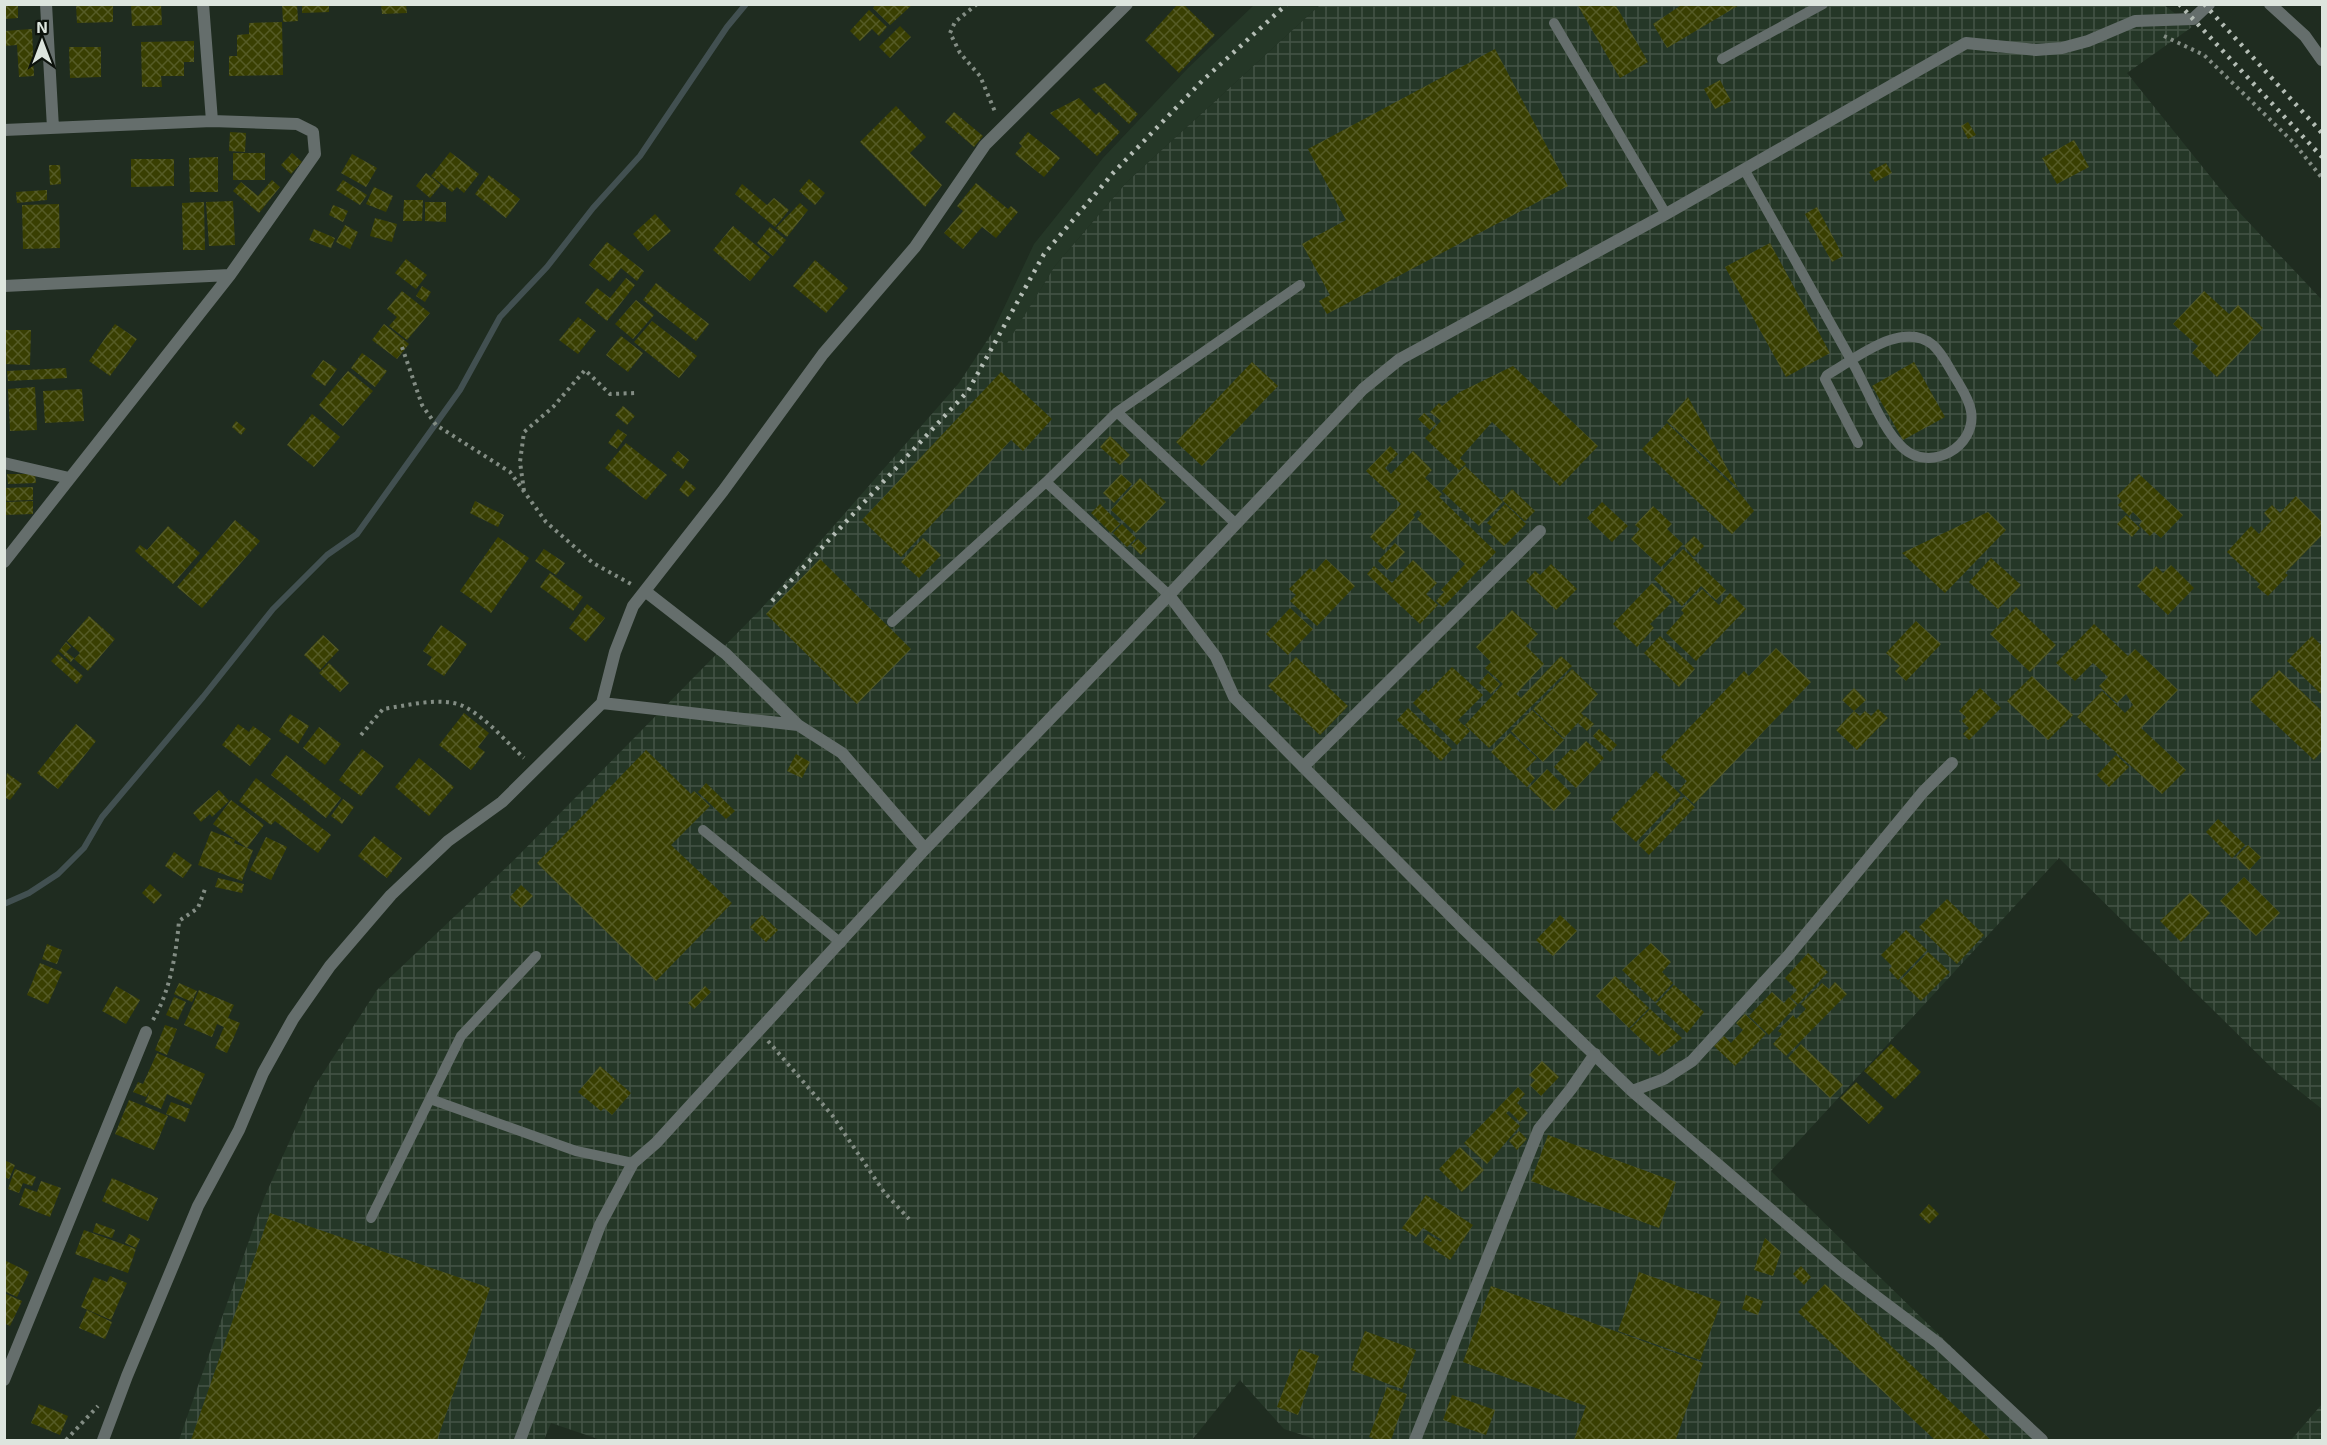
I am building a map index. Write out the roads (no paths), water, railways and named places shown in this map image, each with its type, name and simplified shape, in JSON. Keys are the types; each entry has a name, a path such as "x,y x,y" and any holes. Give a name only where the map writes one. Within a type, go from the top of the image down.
{"street":[{"path":"46,4 53,128"},
{"path":"203,4 212,121"},
{"path":"103,1440 127,1376 198,1206 239,1130 263,1073 293,1019 330,966 391,895 448,841 502,802 602,703 615,652 633,606 723,491 822,354 915,247 985,145 1127,4"},
{"path":"520,1440 600,1225 633,1163 656,1143 757,1029 841,943 925,849 1363,389 1400,359 1666,214 1966,44 2036,50 2062,48 2135,21 2193,19 2209,4"},
{"path":"2270,4 2305,36 2322,60"},
{"path":"4,130 212,121 297,124 313,132 315,154 230,275 4,562"},
{"path":"4,286 230,275"},
{"path":"4,463 69,478"},
{"path":"1303,767 1539,531"},
{"path":"645,591 726,654 798,725 842,753 925,849"},
{"path":"1169,595 1216,657 1234,697 1465,930 1632,1090 1841,1270 1938,1343 2042,1440"},
{"path":"602,703 798,725"},
{"path":"1632,1090 1664,1079 1692,1061 1788,956 1923,792 1952,763"},
{"path":"4,1380 146,1032"},
{"path":"1415,1440 1539,1129 1571,1089 1594,1054"}],"lane":[{"path":"1722,59 1823,4"},
{"path":"1554,23 1666,214"},
{"path":"1744,169 1851,361 1894,438 1905,450 1919,457 1935,458 1951,453 1963,443 1970,428 1971,412 1966,397 1932,344 1918,337 1902,336 1886,341 1851,361 1825,379 1858,443"},
{"path":"892,622 1046,482 1117,412 1300,285"},
{"path":"1117,412 1236,524"},
{"path":"1046,482 1169,595"},
{"path":"703,830 841,943"},
{"path":"371,1218 461,1036 536,956"},
{"path":"430,1099 576,1151 633,1163"}],"waterway":[{"path":"4,904 29,893 58,874 84,848 102,817 203,697 273,609 327,555 357,534 460,390 500,317 547,267 593,208 640,156 727,27 746,4"}],"railway":[{"path":"772,601 968,391 1044,254 1114,172 1202,81 1287,4"},
{"path":"2179,4 2322,157"},
{"path":"2204,4 2322,133"}]}
